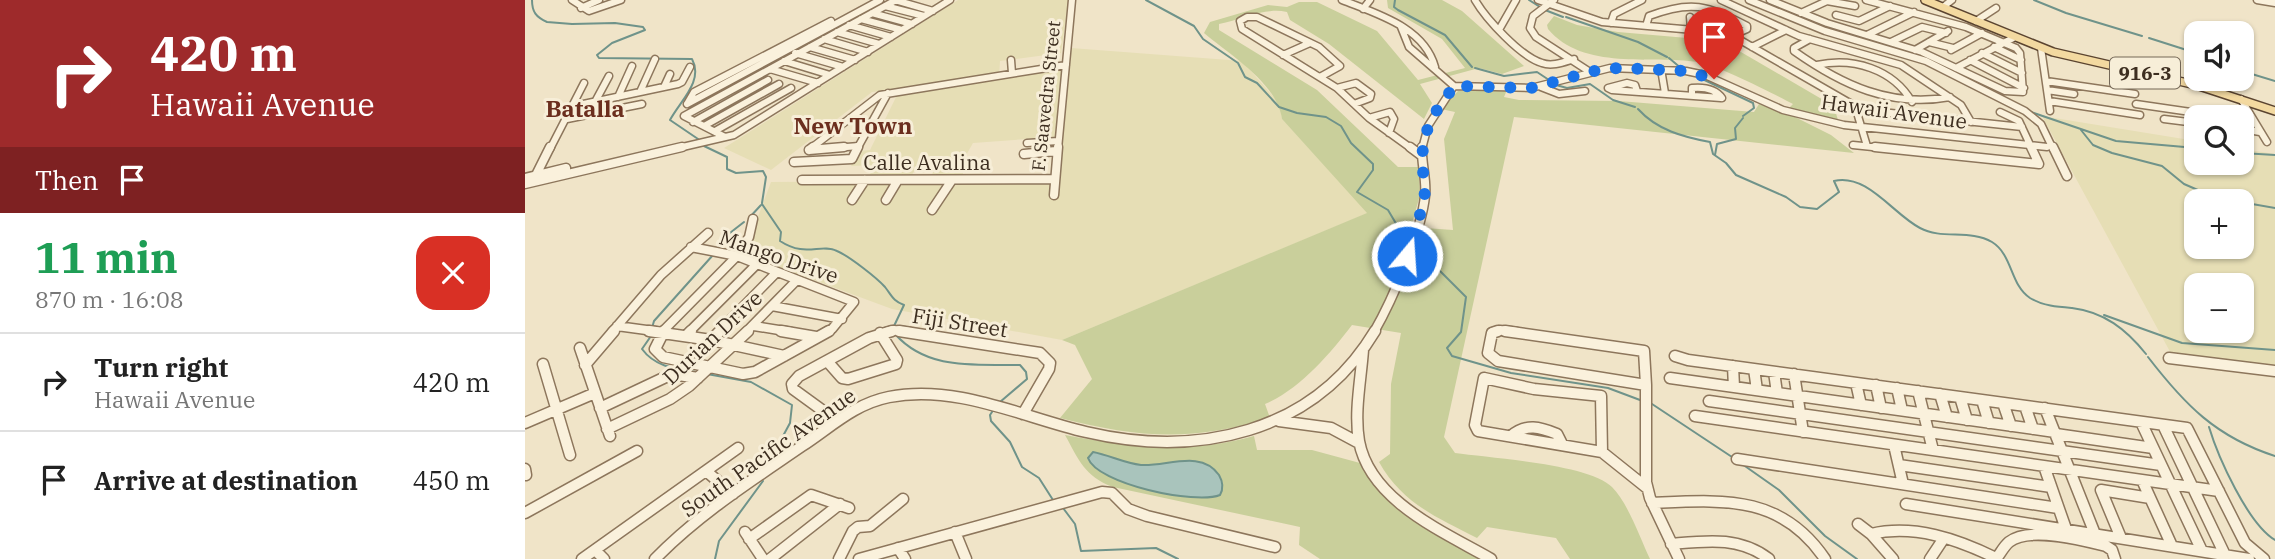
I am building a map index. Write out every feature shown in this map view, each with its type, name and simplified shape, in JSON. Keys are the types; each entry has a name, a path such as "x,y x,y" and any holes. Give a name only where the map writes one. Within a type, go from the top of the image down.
{"main road":[{"name":"916-3","path":"1925,0 1976,21 2008,39 2085,61 2196,85 2275,111"}],"street":[{"path":"572,0 581,8 594,10 621,0"},
{"path":"581,8 599,0"},
{"path":"871,0 694,92 687,104 882,3 895,0 933,10"},
{"path":"932,0 942,5"},
{"path":"525,184 742,131 950,0"},
{"name":"F. Saavedra Street","path":"1054,195 1053,179 1072,0"},
{"path":"1342,0 1401,27 1430,48 1435,68"},
{"path":"1363,9 1370,0"},
{"path":"1475,0 1487,16 1539,63 1551,64 1574,59"},
{"path":"1538,0 1611,23 1691,28 1733,35 1855,106 1878,112 2022,127"},
{"path":"1611,23 1615,14 1641,0"},
{"path":"1721,0 1810,40 1894,62 1950,97 1964,109 1971,122"},
{"path":"1749,0 1825,31 1926,61 2021,109 2040,121 2067,176"},
{"path":"1770,0 1822,22 1915,50 2005,92 2022,93 2024,88 2018,49 2008,39 1866,0 1822,22"},
{"path":"1784,6 1797,0"},
{"path":"1943,7 1952,0"},
{"path":"2257,0 2275,4"},
{"path":"1500,28 1513,1"},
{"path":"1801,13 1827,1 1855,6"},
{"path":"1551,2 1533,16 1529,28 1536,37 1574,59 1590,72"},
{"path":"1646,26 1649,16 1677,2 1687,2 1711,9 1747,26 1747,29 1733,35"},
{"path":"725,137 684,117 872,13 882,3"},
{"path":"882,3 924,16"},
{"path":"1836,15 1859,21 1890,6"},
{"path":"1976,21 1996,8"},
{"path":"1867,35 1914,12"},
{"path":"872,13 912,23"},
{"path":"1487,16 1507,13"},
{"path":"1320,77 1340,66 1324,51 1257,17 1247,17 1240,21 1239,25 1243,29 1337,88 1369,118 1422,156"},
{"path":"1690,17 1691,28"},
{"path":"861,19 902,30"},
{"path":"849,25 891,37"},
{"path":"1915,50 1960,25"},
{"path":"1401,27 1402,35 1420,59 1435,68 1454,86"},
{"path":"1891,43 1922,27 1946,33"},
{"path":"1752,47 1786,30"},
{"path":"837,32 879,44"},
{"path":"1929,42 1952,49 1982,33"},
{"path":"824,39 868,52"},
{"path":"1956,68 2008,39"},
{"path":"1810,40 1793,50 1865,88 1912,102 1950,97"},
{"path":"1283,55 1310,43"},
{"path":"810,47 855,60"},
{"path":"1994,47 2021,60"},
{"path":"2041,48 2050,111"},
{"path":"787,50 843,67"},
{"path":"1982,53 2022,74"},
{"path":"641,92 655,59"},
{"path":"1011,60 1012,73"},
{"path":"1970,60 2024,88"},
{"path":"784,61 830,75"},
{"path":"1817,65 1831,61 1844,62 1886,75 1905,88 1912,102"},
{"path":"859,146 810,150 875,98 888,93 1066,65"},
{"path":"618,97 632,66"},
{"path":"574,106 681,83 689,67"},
{"name":"Hawaii Avenue","path":"1454,86 1541,87 1590,72 1618,68 1661,69 1698,73 1783,110 1861,128 2047,147"},
{"path":"770,69 818,83"},
{"path":"1661,69 1665,93"},
{"path":"664,87 670,74"},
{"path":"595,102 609,76"},
{"path":"756,76 804,92"},
{"path":"693,122 768,80"},
{"path":"2046,81 2135,94"},
{"path":"536,175 585,83"},
{"path":"1337,88 1356,83 1371,94 1370,98 1354,103"},
{"path":"704,127 779,84"},
{"name":"South Pacific Avenue","path":"655,559 676,538 733,494 837,421 867,404 893,396 947,396 996,406 1088,433 1160,442 1209,439 1276,421 1311,401 1363,350 1389,305 1425,199 1422,147 1431,121 1454,86"},
{"path":"1541,87 1559,93 1584,90"},
{"path":"715,131 791,88"},
{"path":"2047,90 2074,94"},
{"path":"1637,92 1692,95"},
{"path":"794,162 852,159 888,93"},
{"path":"2241,99 2244,105"},
{"path":"2049,101 2140,115 2136,104 2184,111"},
{"path":"567,120 642,104"},
{"path":"1855,106 1867,146"},
{"path":"1369,118 1390,112 1394,119 1389,133"},
{"path":"1853,145 2039,164 2015,117 2000,112"},
{"path":"2164,119 2184,122"},
{"path":"2254,123 2267,142"},
{"path":"2254,131 2260,132"},
{"path":"1027,143 1058,141"},
{"path":"1024,154 1056,151"},
{"path":"525,178 566,168"},
{"name":"Calle Avalina","path":"801,180 1053,179"},
{"path":"852,200 865,180"},
{"path":"886,200 898,180"},
{"path":"932,210 952,180"},
{"path":"753,219 738,257 662,332 656,346 659,355 749,374 832,329 842,319"},
{"path":"585,365 661,275 708,233"},
{"name":"Mango Drive","path":"691,247 738,257 854,302 842,319"},
{"path":"686,336 757,264"},
{"path":"711,340 777,272"},
{"name":"Durian Drive","path":"600,408 608,433 670,399 698,378 754,326 797,280"},
{"path":"772,306 842,319"},
{"path":"617,326 711,340 784,356"},
{"path":"754,326 817,337"},
{"path":"1646,384 1502,362 1490,358 1488,354 1492,333 1497,330 1644,351 1646,384 1647,488 1679,559"},
{"name":"Fiji Street","path":"837,421 791,386 799,376 880,333 908,331 1040,353 1050,363 1049,369 1023,414"},
{"path":"827,361 843,382 900,364 880,333"},
{"path":"580,348 600,408 672,374 698,378"},
{"path":"1363,350 1359,443 1373,473 1387,492 1415,513 1491,559"},
{"path":"1675,356 2187,428 2245,543 2265,559"},
{"path":"2169,358 2275,370"},
{"path":"543,364 570,455"},
{"path":"1733,366 1734,387"},
{"path":"1754,369 1756,390"},
{"path":"1774,372 1777,393"},
{"path":"1794,374 1803,432"},
{"path":"1602,452 1602,400 1597,395 1534,389 1485,377 1482,380 1476,430 1602,452 1647,488"},
{"path":"1670,378 2153,448"},
{"path":"1856,383 1861,405"},
{"path":"1876,385 1881,408"},
{"path":"1897,388 1902,410"},
{"path":"525,421 594,391"},
{"path":"1918,391 1933,450"},
{"path":"1940,394 1947,417"},
{"path":"1960,397 1967,419"},
{"path":"1982,400 1989,423"},
{"path":"1709,401 2161,465"},
{"path":"2003,403 2011,426"},
{"path":"2025,405 2033,429"},
{"path":"2045,408 2095,534"},
{"path":"1695,416 2219,491"},
{"path":"1276,421 1326,427 1346,434 1359,443"},
{"path":"2141,422 2202,551"},
{"path":"2163,425 2225,555"},
{"path":"1894,445 1903,484"},
{"path":"582,559 738,448"},
{"path":"525,513 637,451"},
{"path":"1737,459 2059,508"},
{"path":"1899,465 2051,487"},
{"path":"2044,466 2066,529"},
{"path":"706,471 733,494"},
{"path":"2143,480 2172,546"},
{"path":"2121,538 2101,490 2150,498"},
{"path":"859,559 1102,492 1112,493 1128,509 1147,516 1275,547"},
{"path":"762,559 747,535 808,496 844,506 769,559"},
{"path":"839,559 853,531 858,527 870,526 903,499"},
{"path":"1652,503 1727,502 1762,508 1780,514 1803,529 1825,559"},
{"path":"1906,504 2249,559"},
{"path":"1858,524 1871,534 1893,559"},
{"path":"1871,534 1896,530 1944,538 1968,545 1996,559 2010,542 2023,536 2060,538 2109,548 2115,559"},
{"path":"955,532 966,559"},
{"path":"1930,559 1944,538"},
{"path":"1671,544 1710,541 1738,543 1761,552 1769,559"},
{"path":"898,548 905,559"},
{"path":"595,550 604,559"}],"shaded area":[{"path":"958,0 1069,0 1061,53 1000,61 999,77 1069,66 1071,48 1242,61 1280,104 1282,119 1368,213 1062,340 892,309 744,254 771,182 1051,180 1055,137 973,143 960,166 967,166 961,177 930,178 940,160 921,160 910,178 867,179 876,165 851,166 859,151 870,150 900,89 872,92 771,170 724,148"},
{"path":"2042,116 2184,139 2184,175 2254,175 2254,151 2275,154 2275,369 2174,359"}],"green space":[{"path":"1387,0 1442,0 1462,11 1524,66 1502,74 1479,68 1420,84 1432,103 1424,119 1329,44 1290,20 1287,12 1270,11 1219,24 1219,30 1317,90 1398,167 1419,167 1420,195 1411,227 1453,230 1444,139 1455,112 1441,109 1458,91 1507,90 1504,97 1519,100 1619,101 1754,112 1759,104 1784,113 1793,104 1718,68 1698,62 1618,59 1580,51 1563,42 1548,29 1547,25 1554,16 1577,25 1618,32 1722,41 1834,107 1838,120 1799,112 1795,117 1831,135 1854,153 1514,117 1444,437 1455,453 1562,467 1600,479 1612,487 1623,502 1650,559 1570,559 1556,538 1487,527 1477,538 1434,516 1409,499 1379,462 1390,454 1391,384 1401,333 1352,325 1324,359 1302,380 1265,404 1270,418 1242,426 1165,435 1115,430 1060,418 1092,379 1075,345 1062,340 1367,213 1282,119 1271,93 1262,82 1204,33 1210,22 1268,5 1287,7 1299,2 1317,2 1377,31 1418,80 1465,68 1442,39 1388,8"},
{"path":"1065,435 1159,447 1206,445 1254,436 1257,450 1312,450 1360,463 1371,480 1398,507 1483,559 1320,559 1299,545 1300,527 1103,483 1083,466"}],"water":[{"path":"1093,452 1141,465 1183,461 1203,463 1212,467 1219,475 1222,490 1220,495 1191,497 1170,495 1127,484 1095,467 1088,458"}],"waterway":[{"path":"532,0 535,14 547,22 615,23 643,27 645,30 612,43 597,55 599,58 692,59 695,67 693,83 670,120 701,141"},
{"path":"1146,0 1194,26 1203,39 1238,63 1245,77 1257,83 1279,107 1297,113 1326,117 1341,126 1351,143 1373,164 1373,170 1357,192 1388,210 1401,232"},
{"path":"1395,0 1394,7 1398,10 1445,35 1472,67"},
{"path":"1529,0 1540,7"},
{"path":"2034,0 2066,13 2142,36"},
{"path":"1545,10 1563,17"},
{"path":"1566,17 1638,42 1667,57"},
{"path":"2149,38 2184,49"},
{"path":"1669,58 1682,69"},
{"path":"1475,68 1504,76 1537,72 1552,82"},
{"path":"2254,75 2275,81"},
{"path":"1696,76 1753,103 1754,108 1743,116"},
{"path":"1556,85 1567,88 1590,84 1613,100 1635,107"},
{"path":"1965,84 2007,105"},
{"path":"1638,109 1671,132 1710,142 1713,154 1726,163 1736,175 1786,197 1800,207 1817,209 1839,192 1834,181 1846,180 1869,189 1910,222 1929,232 1975,236 1992,242 2004,254 2019,286 2030,298 2045,304 2094,313 2131,337 2146,354"},
{"path":"2031,112 2116,141 2184,147"},
{"path":"1715,155 1717,144 1736,139 1735,128 1743,118"},
{"path":"2081,130 2093,145 2112,153 2162,166 2184,184 2196,189"},
{"path":"704,146 727,157 727,169 736,173 763,171 766,177 762,203"},
{"path":"2254,154 2275,155"},
{"path":"762,204 781,232 780,241 797,249 825,248 837,251 881,283 895,300 904,305 894,326"},
{"path":"2254,204 2275,208"},
{"path":"749,218 761,205"},
{"path":"718,249 726,236 744,222"},
{"path":"1416,245 1426,258"},
{"path":"652,328 654,321 713,255"},
{"path":"1429,260 1466,297 1461,332 1447,348 1452,356 1511,373 1608,388 1640,400"},
{"path":"2104,315 2182,343 2275,350"},
{"path":"895,334 908,346 937,360 969,365 1020,365 1026,372 1027,379 1000,402"},
{"path":"651,336 642,349 653,360 666,366 696,372"},
{"path":"2148,357 2175,390 2203,417 2235,439 2275,456"},
{"path":"707,374 751,382 792,405 790,423 769,462"},
{"path":"1649,402 1732,457"},
{"path":"994,409 990,415 991,421 1010,442 1022,467 1039,478 1053,500"},
{"path":"2209,427 2235,489 2255,520 2275,540"},
{"path":"1742,464 1779,490 1825,536 1857,559"},
{"path":"715,559 719,541 763,481"},
{"path":"1063,508 1075,524 1081,551 1156,548 1178,559"}],"district":[{"name":"Batalla","path":"585,108"},
{"name":"New Town","path":"853,125"}],"route":[{"path":"1407,256 1424,207 1426,185 1422,147 1425,135 1435,113 1454,86 1541,87 1598,70 1618,68 1686,71 1714,79"}]}
